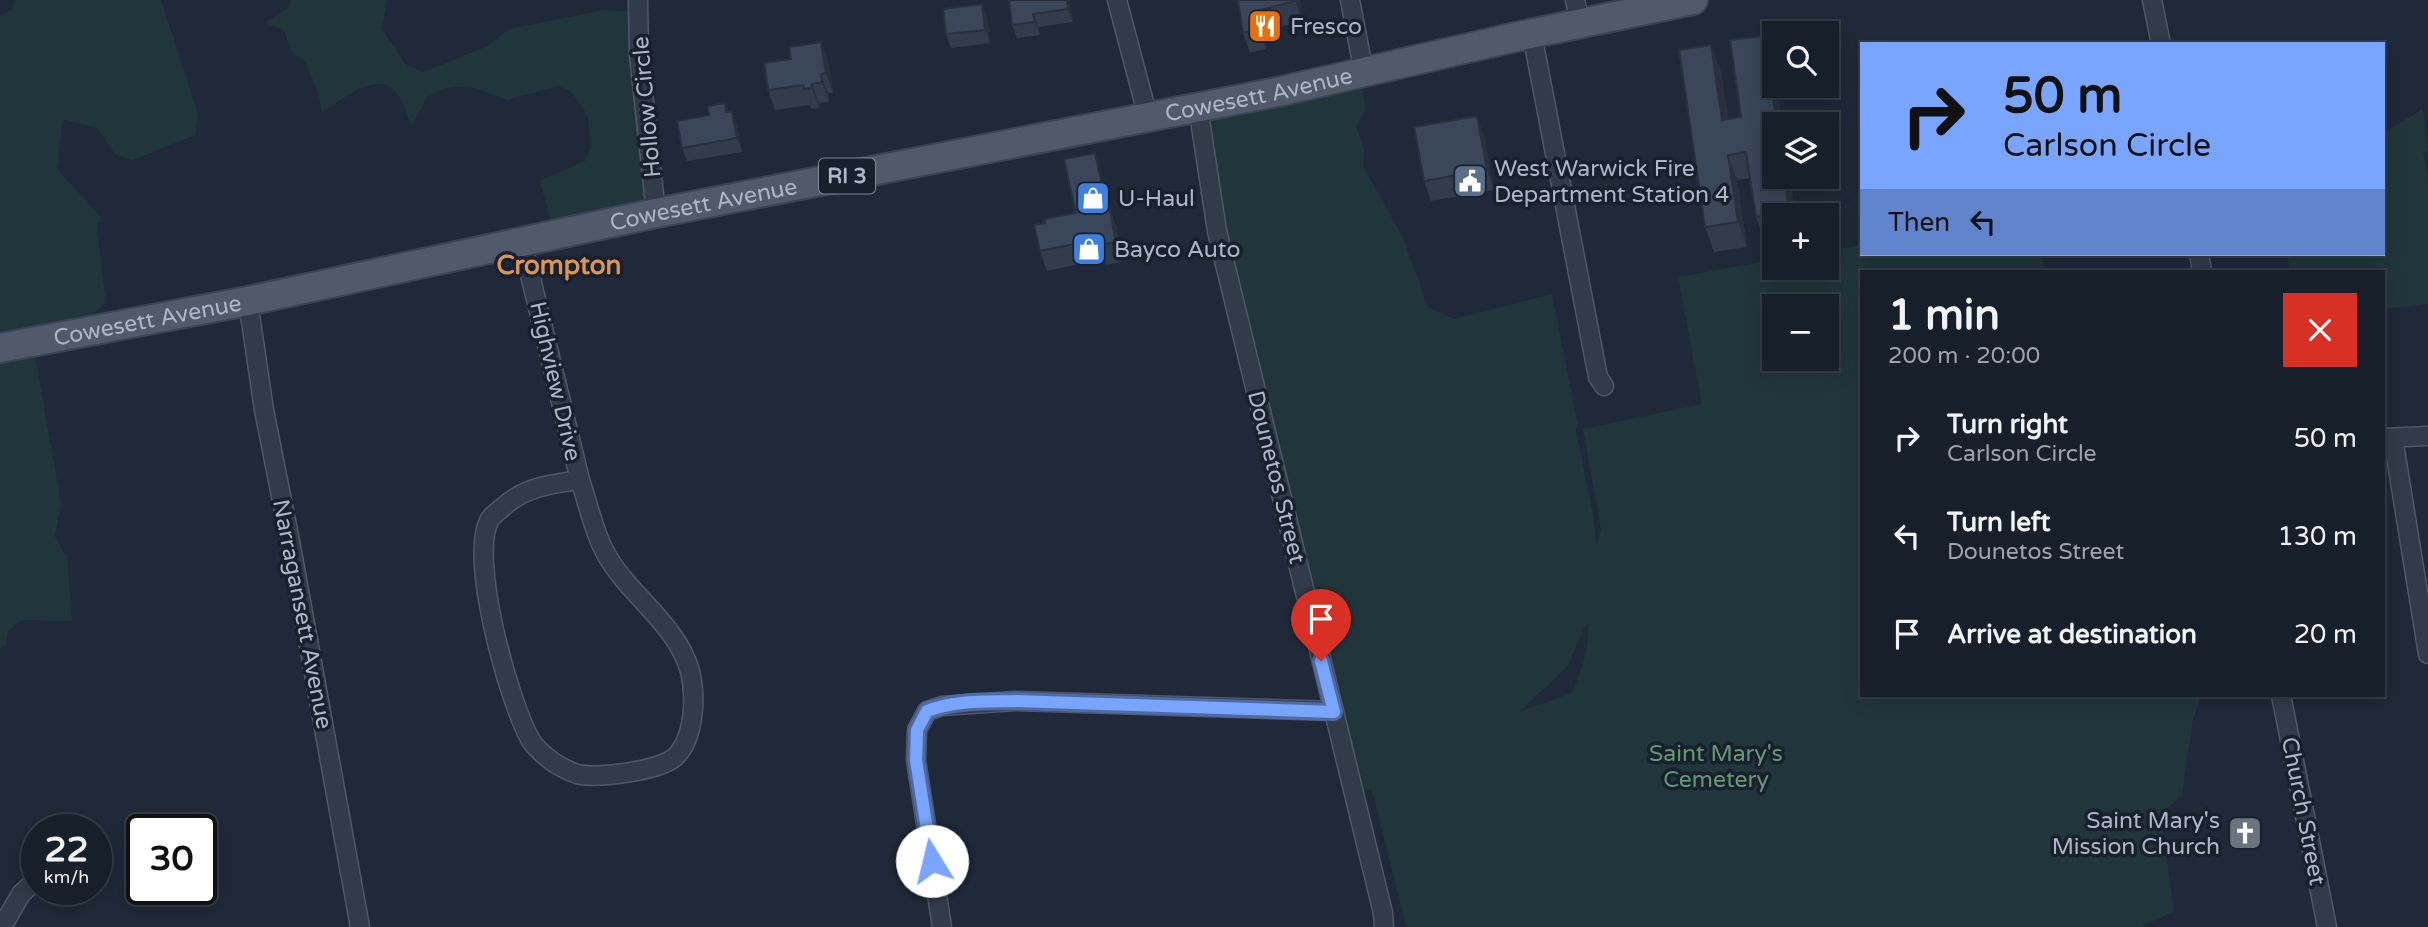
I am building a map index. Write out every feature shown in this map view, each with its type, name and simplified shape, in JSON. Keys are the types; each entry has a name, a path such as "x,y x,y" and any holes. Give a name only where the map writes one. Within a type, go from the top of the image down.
{"main road":[{"name":"Cowesett Avenue","path":"0,348 248,301 656,214 1364,73 1532,34 1578,12 1693,0"}],"street":[{"name":"Hollow Circle","path":"638,0 639,55 656,214"},
{"path":"1117,0 1148,117"},
{"path":"1350,0 1364,73"},
{"path":"2152,0 2161,42"},
{"path":"1532,34 1598,377 1604,386"},
{"name":"Dounetos Street","path":"1198,107 1217,231 1383,913 1384,927"},
{"name":"Highview Drive","path":"522,242 580,480 604,551 678,644 690,671 693,705 688,736 674,757 649,768 611,774 578,774 555,763 532,743 517,713 494,627 483,562 483,543 491,518 511,499 534,487 580,480"},
{"name":"Narragansett Avenue","path":"248,301 264,410 360,927"},
{"path":"2428,436 2388,438 2428,654"},
{"name":"Church Street","path":"2281,697 2327,927"},
{"path":"942,927 916,760 917,730 927,711 965,703 1015,701 1334,712"},
{"path":"2,927 21,896"}],"green space":[{"path":"15,0 161,0 198,114 195,135 133,160 115,154 97,128 63,119 57,169 100,216 101,222 98,223 97,230 106,303 73,329 33,344 61,503 55,536 67,556 72,621 21,620 8,631 6,644 0,649 0,16 13,9"},
{"path":"291,0 387,0 382,29 406,65 424,72 490,45 509,29 604,10 637,12 657,211 554,234 540,181 585,161 591,148 588,116 571,91 558,86 507,100 469,86 445,88 427,97 412,126 398,94 387,85 378,84 358,90 322,113 317,89 305,61 292,52 283,29 265,23 288,8"},
{"name":"Saint Mary's Cemetery","path":"1359,68 1365,110 1356,126 1364,149 1363,166 1402,236 1428,307 1454,319 1552,294 1578,426 1576,429 1594,520 1596,546 1601,530 1583,429 1702,404 1678,277 1762,262 1762,280 1839,280 1839,249 1860,245 1860,256 2041,256 2045,270 1860,270 1860,697 2200,697 2193,719 2182,795 2165,810 2162,824 2174,911 2141,927 1406,927 1372,789 1355,793 1219,239 1203,100","holes":["1587,622 1586,649 1572,693 1519,712 1567,667"]},
{"path":"2423,109 2428,151 2423,153 2428,179 2428,304 2385,309 2385,270 2290,270 2287,256 2385,256 2385,131"}],"building":[{"path":"1009,0 1067,0 1068,9 1033,14 1035,22 1012,25"},
{"path":"1238,0 1295,1 1257,11 1258,29 1243,33"},
{"path":"982,4 985,30 946,34 943,9"},
{"path":"1762,36 1762,98 1773,98 1775,112 1762,112 1762,189 1786,189 1788,203 1762,203 1762,216 1756,217 1746,152 1728,155 1738,222 1705,227 1679,50 1711,45 1722,120 1741,117 1730,40"},
{"path":"821,42 826,73 821,74 822,82 812,84 812,88 804,89 803,85 768,90 764,63 791,59 789,47"},
{"path":"725,103 726,112 732,111 737,138 682,148 677,121 709,115 708,106"},
{"path":"1477,116 1487,170 1424,181 1414,127"},
{"path":"1095,153 1106,203 1075,210 1064,159"},
{"path":"1109,206 1116,242 1099,245 1098,239 1040,251 1034,225 1045,223 1045,219"}],"place":[{"name":"Fresco","path":"1265,26"},
{"name":"West Warwick Fire Department Station 4","path":"1470,181"},
{"name":"U-Haul","path":"1093,198"},
{"name":"Bayco Auto","path":"1089,249"},
{"name":"Saint Mary's Mission Church","path":"2245,833"}],"district":[{"name":"Crompton","path":"559,265"}],"route":[{"path":"932,861 916,760 917,730 927,711 965,703 1015,701 1334,712 1321,661"}]}
